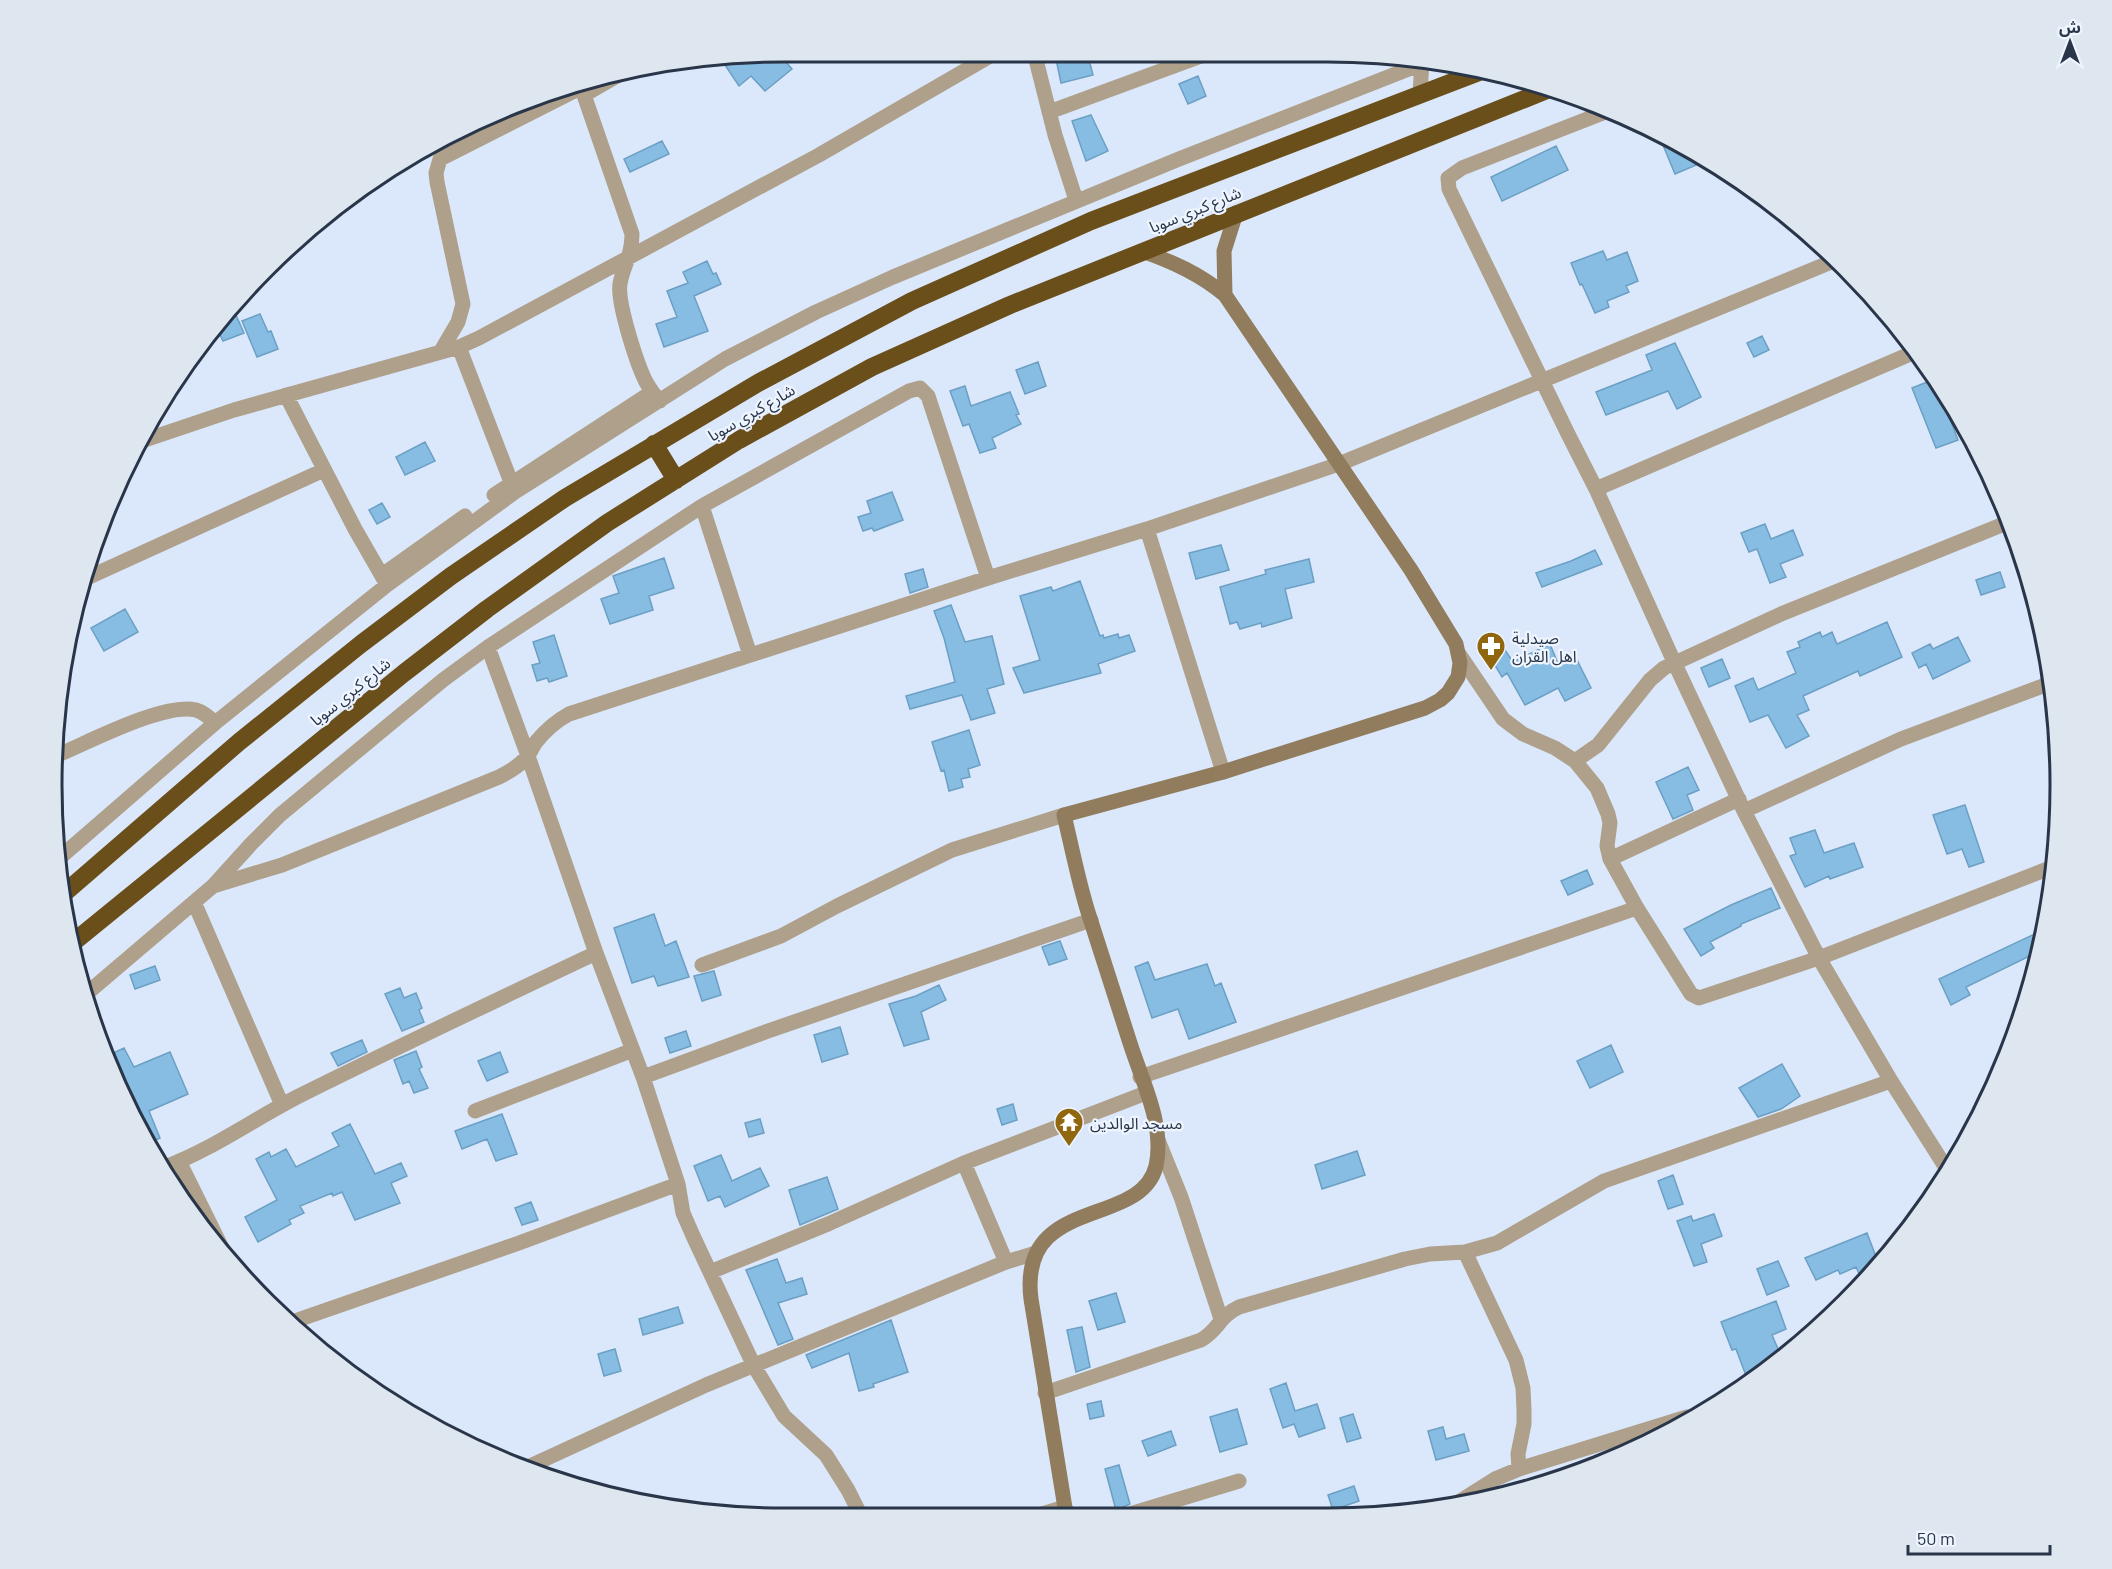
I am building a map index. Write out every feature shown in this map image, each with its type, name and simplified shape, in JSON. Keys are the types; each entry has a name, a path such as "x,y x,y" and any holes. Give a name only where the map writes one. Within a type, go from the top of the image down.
{"highway":[{"name":"شارع كبري سوبا","path":"69,889 239,742 407,608 487,549 565,498 786,367 912,301 1091,221 1470,75"},
{"name":"شارع كبري سوبا","path":"78,938 404,673 487,609 607,523 739,440 872,367 1010,305 1539,93"},
{"path":"654,444 676,480"}],"street":[{"path":"150,439 286,395 459,347 819,155 980,62"},
{"path":"1036,62 1048,112 1076,200"},
{"path":"1048,112 1185,62"},
{"path":"65,853 385,580 511,482 656,397 816,312 893,277 1076,200 1412,67"},
{"path":"1419,95 1424,68"},
{"path":"583,90 632,234 630,256 620,283 620,296 635,353 656,397"},
{"path":"441,351 455,329 463,304 437,182 436,173 440,159 568,95"},
{"path":"1598,115 1462,168 1448,178 1451,197 1596,489 1742,805 1819,958 1891,1081 1943,1163"},
{"path":"1226,295 1224,250 1236,213"},
{"path":"1142,251 1197,274 1226,295 1411,570 1451,634 1459,654 1494,707 1512,728 1555,748 1575,761 1597,788 1606,805 1610,823 1607,846 1610,858 1636,908 1691,994 1699,998 1819,958 2045,870"},
{"path":"213,886 282,865 499,777 516,767 556,722 569,714 988,578 1147,529 1339,464 1828,263"},
{"path":"459,347 511,482"},
{"path":"1596,489 1909,355"},
{"path":"91,989 213,886 280,815 434,688 488,647 702,506 909,391 920,388 928,396 988,578"},
{"path":"286,395 324,470 385,580"},
{"path":"385,580 656,397"},
{"path":"93,575 324,470"},
{"path":"702,506 750,655"},
{"path":"1575,761 1606,737 1656,674 1781,614 2002,525"},
{"path":"1147,529 1223,772"},
{"path":"488,647 596,953 643,1077 678,1184 683,1213 754,1366 784,1416 826,1455 857,1508"},
{"path":"702,965 781,936 952,850 1064,815 1223,772 1433,705 1448,693 1458,677 1459,654"},
{"path":"1610,858 1901,739 2043,686"},
{"path":"63,753 164,710 196,710 215,723"},
{"path":"1064,815 1091,920 1146,1093 1158,1140 1179,1189 1221,1319"},
{"path":"194,902 282,1105"},
{"path":"1140,1077 1636,908"},
{"path":"643,1077 768,1030 1091,920"},
{"path":"194,1201 172,1164 383,1054 596,953"},
{"path":"475,1111 633,1050"},
{"path":"1045,1393 1201,1340 1209,1336 1221,1319 1239,1307 1405,1259 1430,1254 1465,1252 1497,1243 1604,1181 1891,1081"},
{"path":"710,1272 828,1224 964,1163 1146,1093"},
{"path":"1064,1508 1030,1291 1031,1271 1036,1253 1046,1239 1059,1228 1122,1201 1146,1184 1155,1169 1158,1140"},
{"path":"964,1163 1006,1262"},
{"path":"299,1320 519,1243 678,1184"},
{"path":"1465,1252 1516,1360 1524,1410 1524,1424 1518,1454 1519,1469"},
{"path":"536,1463 754,1366 1006,1262 1036,1253"},
{"path":"1472,1493 1495,1479 1519,1469 1664,1424"},
{"path":"1150,1508 1239,1481"}],"building":[{"path":"786,62 792,69 765,91 751,76 739,86 725,64"},
{"path":"1057,62 1090,62 1093,75 1061,83"},
{"path":"1198,76 1206,96 1188,104 1179,84"},
{"path":"1091,115 1108,151 1086,161 1072,121"},
{"path":"662,141 669,154 630,172 624,159"},
{"path":"1663,144 1699,164 1675,174"},
{"path":"1556,146 1568,170 1502,201 1491,177"},
{"path":"1603,251 1607,260 1627,252 1638,281 1626,286 1629,292 1607,301 1609,307 1595,313 1571,263"},
{"path":"707,261 721,284 694,296 708,331 664,347 656,324 677,317 667,291 688,283 683,272"},
{"path":"236,314 244,333 223,341 220,334"},
{"path":"260,314 268,332 271,331 278,349 257,357 242,321"},
{"path":"1762,336 1769,350 1754,357 1747,343"},
{"path":"1675,343 1701,397 1677,409 1668,391 1606,415 1596,392 1652,370 1646,355"},
{"path":"1038,362 1046,386 1025,394 1016,370"},
{"path":"1928,382 1948,413 1958,440 1936,448 1912,388"},
{"path":"965,386 971,406 1010,392 1019,414 1016,415 1021,424 992,438 996,448 980,453 969,424 963,426 950,391"},
{"path":"425,442 435,461 405,475 396,457"},
{"path":"892,492 903,520 874,531 872,528 863,531 858,517 871,513 867,501"},
{"path":"382,503 390,517 377,524 369,510"},
{"path":"1765,524 1771,539 1793,530 1803,555 1780,564 1786,577 1770,583 1757,549 1749,552 1741,533"},
{"path":"1221,545 1229,570 1196,579 1189,553"},
{"path":"1595,550 1602,564 1542,587 1536,573"},
{"path":"664,558 674,588 649,596 653,610 610,624 601,599 619,593 613,576"},
{"path":"1309,559 1314,582 1285,589 1292,618 1262,627 1261,623 1240,629 1237,622 1230,624 1220,587 1266,574 1265,570"},
{"path":"923,569 928,587 910,593 905,574"},
{"path":"2000,572 2005,587 1981,595 1976,580"},
{"path":"1080,581 1100,636 1103,635 1104,638 1118,634 1119,638 1129,635 1135,651 1098,664 1101,673 1024,693 1013,668 1040,660 1020,596 1051,587 1053,591"},
{"path":"951,605 965,642 992,636 1004,684 987,689 995,713 971,720 962,695 910,709 906,696 955,682 944,638 934,611"},
{"path":"125,609 138,632 104,651 91,628"},
{"path":"1887,622 1902,657 1860,676 1858,671 1803,696 1809,710 1797,715 1809,736 1786,748 1768,715 1750,722 1735,686 1753,678 1758,690 1796,673 1787,652 1800,647 1798,642 1820,632 1822,637 1832,632 1837,644"},
{"path":"554,635 567,676 549,682 547,678 537,681 532,665 540,663 533,642"},
{"path":"1958,637 1970,661 1933,679 1926,664 1919,668 1912,653 1930,644 1933,649"},
{"path":"1550,644 1559,666 1576,658 1591,688 1565,701 1558,688 1525,705 1507,673 1502,677 1491,659 1505,650 1513,662"},
{"path":"1722,659 1730,678 1709,687 1701,668"},
{"path":"969,730 980,765 968,769 970,777 961,779 963,787 949,791 944,770 941,771 932,742"},
{"path":"1688,767 1699,790 1687,795 1693,810 1673,819 1656,782"},
{"path":"1965,805 1984,862 1969,867 1962,849 1947,854 1933,815"},
{"path":"1815,830 1824,853 1854,843 1863,867 1830,879 1829,876 1805,887 1790,856 1796,854 1790,838"},
{"path":"1587,870 1593,884 1568,895 1561,881"},
{"path":"1771,888 1780,908 1741,924 1710,942 1714,948 1701,956 1684,929"},
{"path":"654,914 665,946 676,941 689,977 658,986 654,976 632,983 614,928"},
{"path":"2035,934 2030,956 1966,987 1970,995 1951,1005 1939,979"},
{"path":"1060,941 1067,959 1049,965 1042,947"},
{"path":"1148,962 1155,980 1207,964 1215,986 1221,983 1236,1022 1189,1039 1178,1009 1152,1018 1135,967"},
{"path":"155,966 160,980 135,989 130,975"},
{"path":"714,971 721,995 702,1001 694,976"},
{"path":"939,985 946,1000 921,1012 929,1039 904,1046 889,1004 916,996"},
{"path":"400,988 404,998 416,993 424,1022 402,1031 385,994"},
{"path":"840,1027 848,1054 822,1062 814,1035"},
{"path":"686,1031 691,1046 670,1053 665,1038"},
{"path":"362,1040 367,1052 338,1066 331,1053"},
{"path":"1611,1045 1623,1072 1590,1088 1577,1061"},
{"path":"124,1048 134,1067 170,1052 188,1094 149,1111 160,1138 155,1140 114,1053"},
{"path":"416,1051 422,1067 419,1069 428,1088 414,1093 409,1081 403,1084 394,1060"},
{"path":"500,1052 508,1072 487,1081 478,1061"},
{"path":"1782,1064 1800,1096 1781,1109 1758,1117 1739,1088"},
{"path":"1013,1104 1017,1120 1002,1125 997,1109"},
{"path":"502,1114 517,1154 496,1161 487,1139 462,1149 455,1131"},
{"path":"760,1119 764,1133 749,1137 745,1123"},
{"path":"350,1124 375,1174 401,1163 407,1176 391,1183 400,1203 355,1220 342,1192 333,1196 332,1193 300,1206 304,1213 289,1220 291,1224 258,1242 245,1217 277,1200 256,1159 269,1152 271,1157 286,1149 296,1167 339,1146 332,1133"},
{"path":"1357,1151 1365,1175 1322,1189 1315,1165"},
{"path":"721,1155 732,1181 760,1168 769,1186 725,1207 720,1196 708,1201 694,1166"},
{"path":"1673,1175 1683,1204 1668,1209 1658,1181"},
{"path":"827,1177 838,1209 800,1225 789,1190"},
{"path":"531,1202 538,1220 522,1225 515,1208"},
{"path":"1714,1214 1722,1236 1701,1244 1707,1262 1694,1266 1677,1221 1691,1216 1693,1221"},
{"path":"1867,1233 1876,1255 1859,1274 1856,1267 1840,1274 1838,1270 1816,1280 1805,1258"},
{"path":"777,1259 786,1283 802,1278 807,1294 778,1303 793,1339 778,1345 746,1270"},
{"path":"1778,1261 1789,1286 1767,1295 1757,1269"},
{"path":"1116,1293 1125,1322 1098,1330 1089,1301"},
{"path":"1776,1301 1786,1329 1772,1335 1778,1349 1745,1374 1736,1349 1732,1350 1721,1322"},
{"path":"678,1307 683,1323 643,1335 639,1319"},
{"path":"891,1320 908,1372 859,1391 849,1353 812,1368 806,1355"},
{"path":"1082,1327 1090,1367 1076,1372 1067,1330"},
{"path":"615,1349 621,1371 604,1376 598,1354"},
{"path":"1286,1383 1295,1411 1317,1404 1325,1428 1299,1437 1294,1424 1283,1428 1270,1389"},
{"path":"1101,1401 1104,1416 1090,1419 1087,1404"},
{"path":"1237,1409 1247,1444 1220,1452 1210,1417"},
{"path":"1353,1414 1361,1438 1347,1442 1340,1418"},
{"path":"1443,1427 1446,1439 1464,1434 1469,1451 1436,1460 1428,1431"},
{"path":"1171,1431 1176,1445 1148,1456 1142,1441"},
{"path":"1119,1465 1130,1504 1123,1508 1115,1508 1105,1469"},
{"path":"1354,1486 1359,1501 1332,1508 1328,1495"}],"place":[{"name":"صيدلية اهل القران","path":"1491,672"},
{"name":"مسجد الوالدين","path":"1069,1148"}]}
